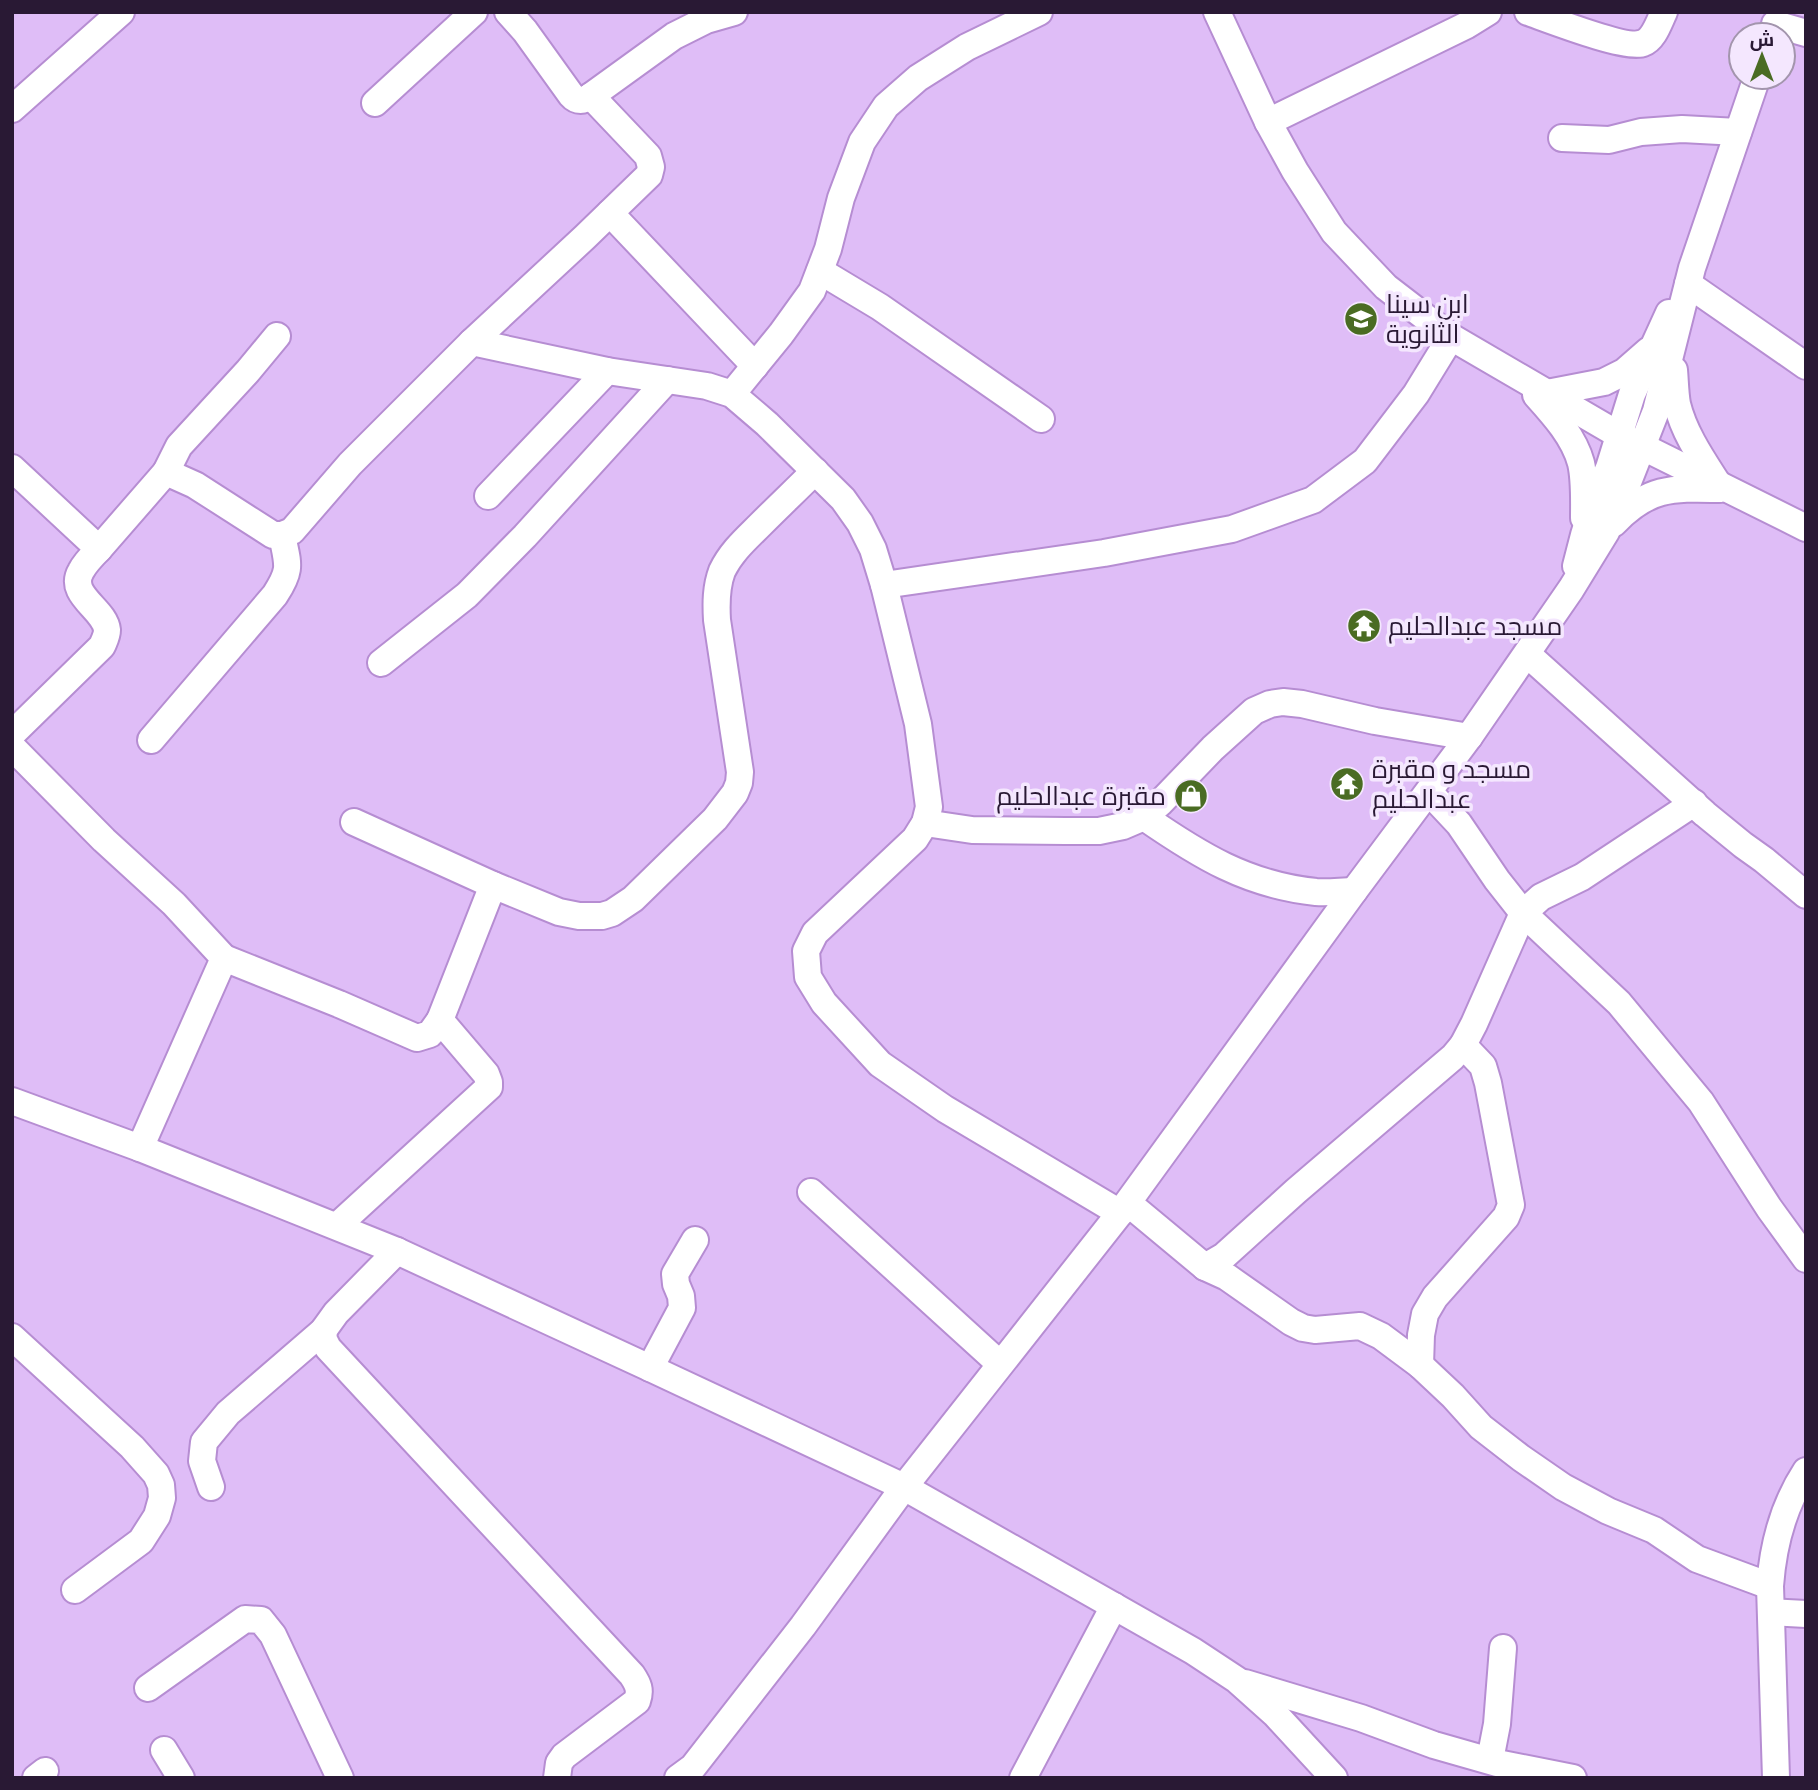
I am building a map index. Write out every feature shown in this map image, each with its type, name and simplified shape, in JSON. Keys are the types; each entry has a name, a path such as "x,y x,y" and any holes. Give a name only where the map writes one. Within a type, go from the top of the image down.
{"street":[{"path":"12,109 121,12"},
{"path":"375,103 474,12"},
{"path":"508,12 575,99 580,100 591,96 674,36 706,20 734,12"},
{"path":"732,394 812,291 862,142 887,106 918,78 967,47 1039,12"},
{"path":"1217,12 1268,121 1295,171 1334,232 1386,287 1451,337 1619,435 1806,528"},
{"path":"1268,121 1488,12"},
{"path":"1528,12 1610,40 1636,45 1645,43 1653,35 1664,12"},
{"path":"1595,533 1632,394 1662,346 1690,276 1752,91"},
{"path":"166,472 195,485 273,535 282,536 292,531 349,464 472,342 649,175 651,167 648,156 591,96"},
{"path":"1562,138 1609,140 1641,132 1682,129 1738,132"},
{"path":"610,213 755,366"},
{"path":"820,271 880,307 1041,419"},
{"path":"1690,276 1806,366"},
{"path":"12,734 102,646 107,636 104,622 80,590 78,583 81,569 166,472 179,446 277,336"},
{"path":"884,585 1104,553 1232,529 1313,500 1365,461 1416,394 1451,337"},
{"path":"472,342 607,370 707,386 732,394 767,424 843,499 860,523 873,549 884,585 918,724 929,807 925,823 915,839 815,933 806,951 807,977 824,1003 880,1064 945,1110 1124,1208 1205,1267 1227,1277 1291,1322 1303,1328 1315,1329 1360,1326 1381,1336 1453,1396 1480,1427 1563,1487 1608,1511 1654,1530 1697,1559 1770,1599 1806,1614"},
{"path":"1547,393 1604,382 1625,372 1662,346"},
{"path":"689,1774 803,1626 904,1487 1124,1208 1527,654 1571,589 1595,533 1643,448 1656,411 1662,346"},
{"path":"1662,346 1680,413 1697,450 1723,487"},
{"path":"488,496 607,370"},
{"path":"1518,376 1558,418 1578,456 1584,500 1595,533"},
{"path":"382,663 476,586 667,380"},
{"path":"12,468 99,549"},
{"path":"354,821 559,912 579,916 602,916 612,913 633,899 728,803 739,783 740,772 716,602 721,573 741,544 815,471"},
{"path":"1595,533 1652,494 1686,488 1723,487"},
{"path":"151,740 284,581 288,568 282,536"},
{"path":"1527,654 1705,814 1765,859 1806,895"},
{"path":"925,823 972,830 1099,831 1123,826 1144,817 1254,711 1270,704 1283,702 1302,705 1469,737"},
{"path":"12,747 104,840 174,904 224,958 417,1038 430,1034 440,1020 494,885"},
{"path":"1429,792 1459,824 1523,913 1619,1003 1701,1102 1769,1208 1806,1259"},
{"path":"1205,1267 1224,1256 1453,1057 1463,1045 1523,913 1541,897 1583,877 1694,803"},
{"path":"1144,817 1188,848 1227,868 1266,883 1317,892 1354,891"},
{"path":"140,1148 224,958"},
{"path":"337,1226 489,1087 486,1074 440,1020"},
{"path":"1419,1365 1425,1314 1435,1297 1506,1217 1511,1205 1483,1066 1463,1045"},
{"path":"12,1101 140,1148 397,1251 904,1487 1193,1651 1237,1680 1275,1714 1334,1778"},
{"path":"811,1192 1000,1364"},
{"path":"650,1368 682,1308 675,1274 695,1240"},
{"path":"211,1487 202,1461 204,1442 228,1413 323,1331 329,1321 397,1251"},
{"path":"323,1331 328,1348 638,1684 637,1702 564,1756 559,1763 557,1778"},
{"path":"12,1337 132,1447 156,1474 161,1485 162,1498 157,1516 141,1541 75,1590"},
{"path":"1776,1778 1770,1599 1772,1558 1784,1513 1806,1471"},
{"path":"1023,1778 1114,1606"},
{"path":"148,1688 246,1619 261,1620 273,1636 340,1778"},
{"path":"1492,1767 1503,1648"},
{"path":"1237,1680 1361,1718 1492,1767 1573,1778"},
{"path":"164,1750 181,1778"}],"place":[{"name":"ابن سينا الثانوية","path":"1361,319"},
{"name":"مسجد عبدالحليم","path":"1364,626"},
{"name":"مسجد و مقبرة عبدالحليم","path":"1347,784"},
{"name":"مقبرة عبدالحليم","path":"1191,796"}]}
